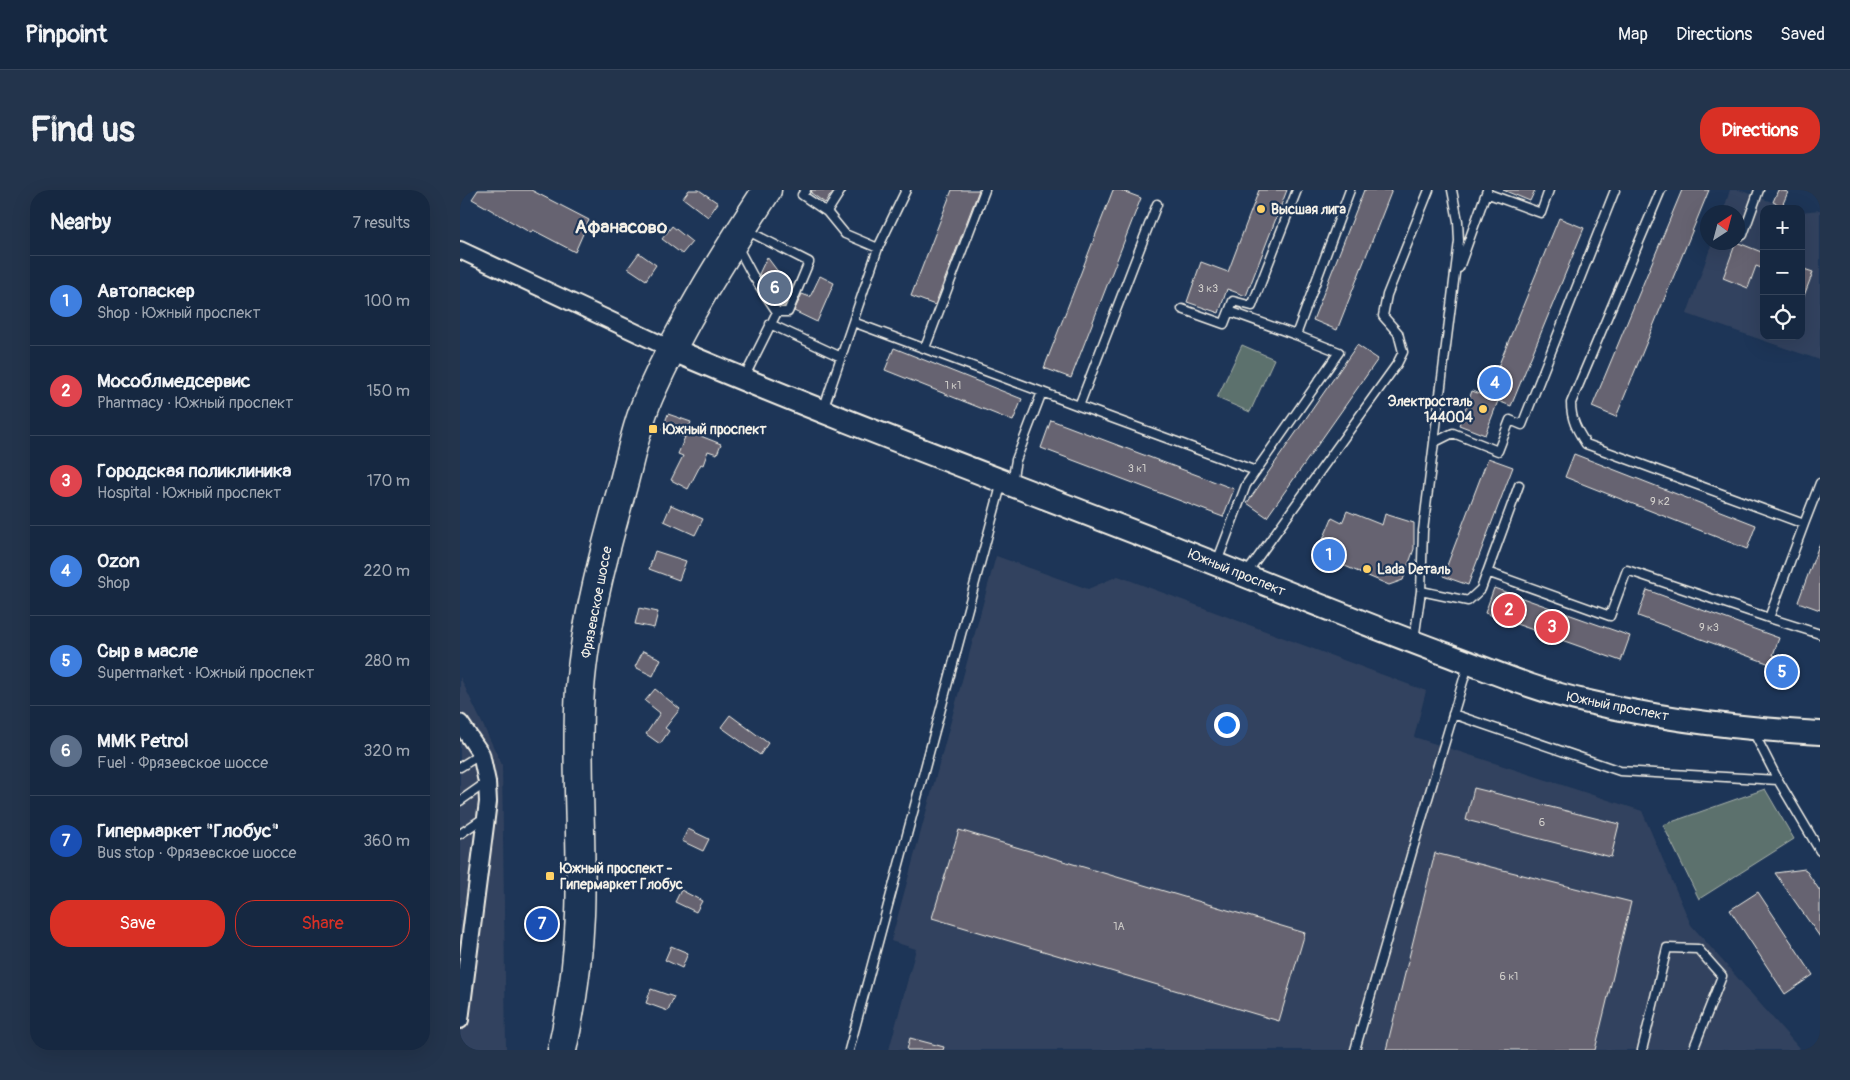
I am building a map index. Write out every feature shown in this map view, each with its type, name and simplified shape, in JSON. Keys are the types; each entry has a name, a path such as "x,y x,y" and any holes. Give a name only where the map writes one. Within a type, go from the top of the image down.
{"highway":[{"name":"Фрязевское шоссе","path":"562,1050 574,982 580,914 579,713 584,656 609,536 648,398 693,307 767,190"}],"main road":[{"name":"Южный проспект","path":"671,349 822,411 1468,663 1542,689 1582,701 1658,715 1751,727 1820,733"}],"street":[{"path":"460,250 671,349"},
{"path":"460,1020 487,815 487,782 481,754 461,728"}],"lane":[{"path":"806,190 802,195 826,212 846,234 878,248"},
{"path":"826,212 840,190"},
{"path":"822,411 878,248 906,190"},
{"path":"925,348 985,190"},
{"path":"1182,309 1224,324 1233,301 1252,306 1297,190"},
{"path":"1296,335 1350,190"},
{"path":"1245,575 1397,364 1403,352 1398,333 1383,316 1387,295 1429,190"},
{"path":"1414,642 1421,591 1423,531 1459,240 1458,221 1452,190"},
{"path":"1455,281 1487,191 1541,213 1549,190"},
{"path":"1435,442 1453,434 1498,451 1510,420 1522,425 1615,190"},
{"path":"1661,190 1571,402 1571,414 1576,428 1586,444 1804,524"},
{"path":"1745,229 1759,190"},
{"path":"1079,406 1157,204"},
{"path":"738,235 809,262 788,312 777,312"},
{"path":"738,235 753,276 777,312"},
{"path":"1216,564 1246,485 1339,352 1229,310"},
{"path":"743,380 777,312"},
{"path":"853,322 1256,471"},
{"path":"770,324 841,357"},
{"path":"849,1050 1007,482 1042,392"},
{"path":"1769,618 1820,483"},
{"path":"1421,591 1468,601 1481,589 1519,485"},
{"path":"1488,572 1610,616 1627,570 1820,634"},
{"path":"1355,1050 1468,663"},
{"path":"1453,714 1620,771 1778,780"},
{"path":"1751,727 1778,780 1820,851"},
{"path":"460,768 481,754"},
{"path":"460,801 487,782"},
{"path":"460,834 487,815"},
{"path":"1642,1050 1667,948 1674,948 1698,949 1722,976 1693,1050"}],"shaded area":[{"path":"1730,190 1739,190 1780,205 1760,205 1760,339 1687,314 1710,250 1745,250 1745,205 1725,205"},
{"path":"1820,210 1820,360 1762,340 1805,340 1805,212"},
{"path":"996,556 1088,589 1118,576 1426,691 1414,737 1642,811 1691,925 1799,1048 1796,1050 889,1050 916,949 891,941"},
{"path":"460,677 502,765 506,1050 460,1050"}],"green space":[{"path":"1242,345 1274,359 1250,412 1217,398"},
{"path":"1765,789 1794,839 1699,899 1663,825"}],"building":[{"path":"478,190 531,190 589,220 575,252 533,230 531,233 472,199"},
{"path":"689,190 699,190 718,203 708,217 683,198"},
{"path":"812,190 834,190 825,203 811,193"},
{"path":"952,190 979,190 935,305 911,296"},
{"path":"1113,190 1120,190 1141,198 1071,378 1044,368"},
{"path":"1259,190 1287,190 1246,296 1227,289 1219,313 1187,302 1201,262 1228,272"},
{"path":"1364,190 1392,190 1337,330 1313,320"},
{"path":"1503,190 1535,190 1530,201"},
{"path":"1682,190 1709,190 1703,205 1700,205 1700,212 1616,417 1592,407"},
{"path":"1778,190 1788,192 1782,205 1773,202"},
{"path":"1559,218 1584,228 1511,406 1498,401 1485,435 1459,425 1472,391 1486,396"},
{"path":"672,226 692,242 682,254 662,239"},
{"path":"1745,246 1760,251 1760,268 1756,266 1748,288 1723,278 1733,250 1745,250"},
{"path":"639,253 656,265 646,280 628,268"},
{"path":"767,257 791,289 784,306 779,305 759,274"},
{"path":"1805,269 1813,272 1805,293"},
{"path":"820,276 834,283 817,322 794,311 802,294 810,297"},
{"path":"1357,345 1378,359 1267,517 1247,503"},
{"path":"894,348 1022,399 1013,421 885,370"},
{"path":"668,414 691,422 688,431 721,444 717,454 708,451 703,465 701,464 688,489 671,480 683,456 678,454 685,437 662,430"},
{"path":"1051,420 1234,489 1223,517 1041,448"},
{"path":"1574,454 1756,525 1747,549 1565,477"},
{"path":"1488,458 1513,467 1468,585 1443,576"},
{"path":"671,505 703,519 695,535 664,521"},
{"path":"1347,511 1382,525 1385,514 1414,523 1414,549 1403,580 1389,585 1317,554 1332,518 1342,523"},
{"path":"1820,545 1820,610 1798,602"},
{"path":"655,551 686,561 679,580 649,569"},
{"path":"1494,588 1630,636 1621,661 1485,613"},
{"path":"1647,590 1779,638 1773,655 1792,661 1787,676 1768,670 1770,664 1638,616"},
{"path":"639,608 658,612 654,628 635,624"},
{"path":"643,651 661,659 653,676 635,667"},
{"path":"655,689 680,709 665,728 669,731 660,744 646,734 660,713 645,701"},
{"path":"730,715 768,743 760,755 721,727"},
{"path":"1474,788 1619,824 1611,857 1466,820"},
{"path":"688,829 709,839 703,851 682,841"},
{"path":"959,830 1305,933 1279,1021 932,918"},
{"path":"1435,853 1631,902 1595,1050 1386,1050"},
{"path":"1805,869 1820,891 1820,937 1775,873"},
{"path":"681,890 702,901 696,912 675,902"},
{"path":"1758,892 1813,975 1785,994 1730,910"},
{"path":"671,946 688,953 682,968 665,960"},
{"path":"651,989 674,997 668,1011 646,1003"},
{"path":"910,1038 944,1047 943,1050 907,1050"}],"place":[{"name":"Высшая лига","path":"1261,209"},
{"name":"MMK Petrol","path":"775,288"},
{"name":"Ozon","path":"1495,383"},
{"name":"Электросталь 144004","path":"1483,409"},
{"name":"Южный проспект","path":"653,429"},
{"name":"Автопаскер","path":"1329,555"},
{"name":"Lada Dеталь","path":"1367,569"},
{"name":"Мособлмедсервис","path":"1509,610"},
{"name":"Городская поликлиника","path":"1552,627"},
{"name":"Сыр в масле","path":"1782,672"},
{"name":"Южный проспект - Гипермаркет Глобус","path":"550,876"},
{"name":"Гипермаркет \"Глобус\"","path":"542,924"}],"district":[{"name":"Афанасово","path":"621,226"}]}
